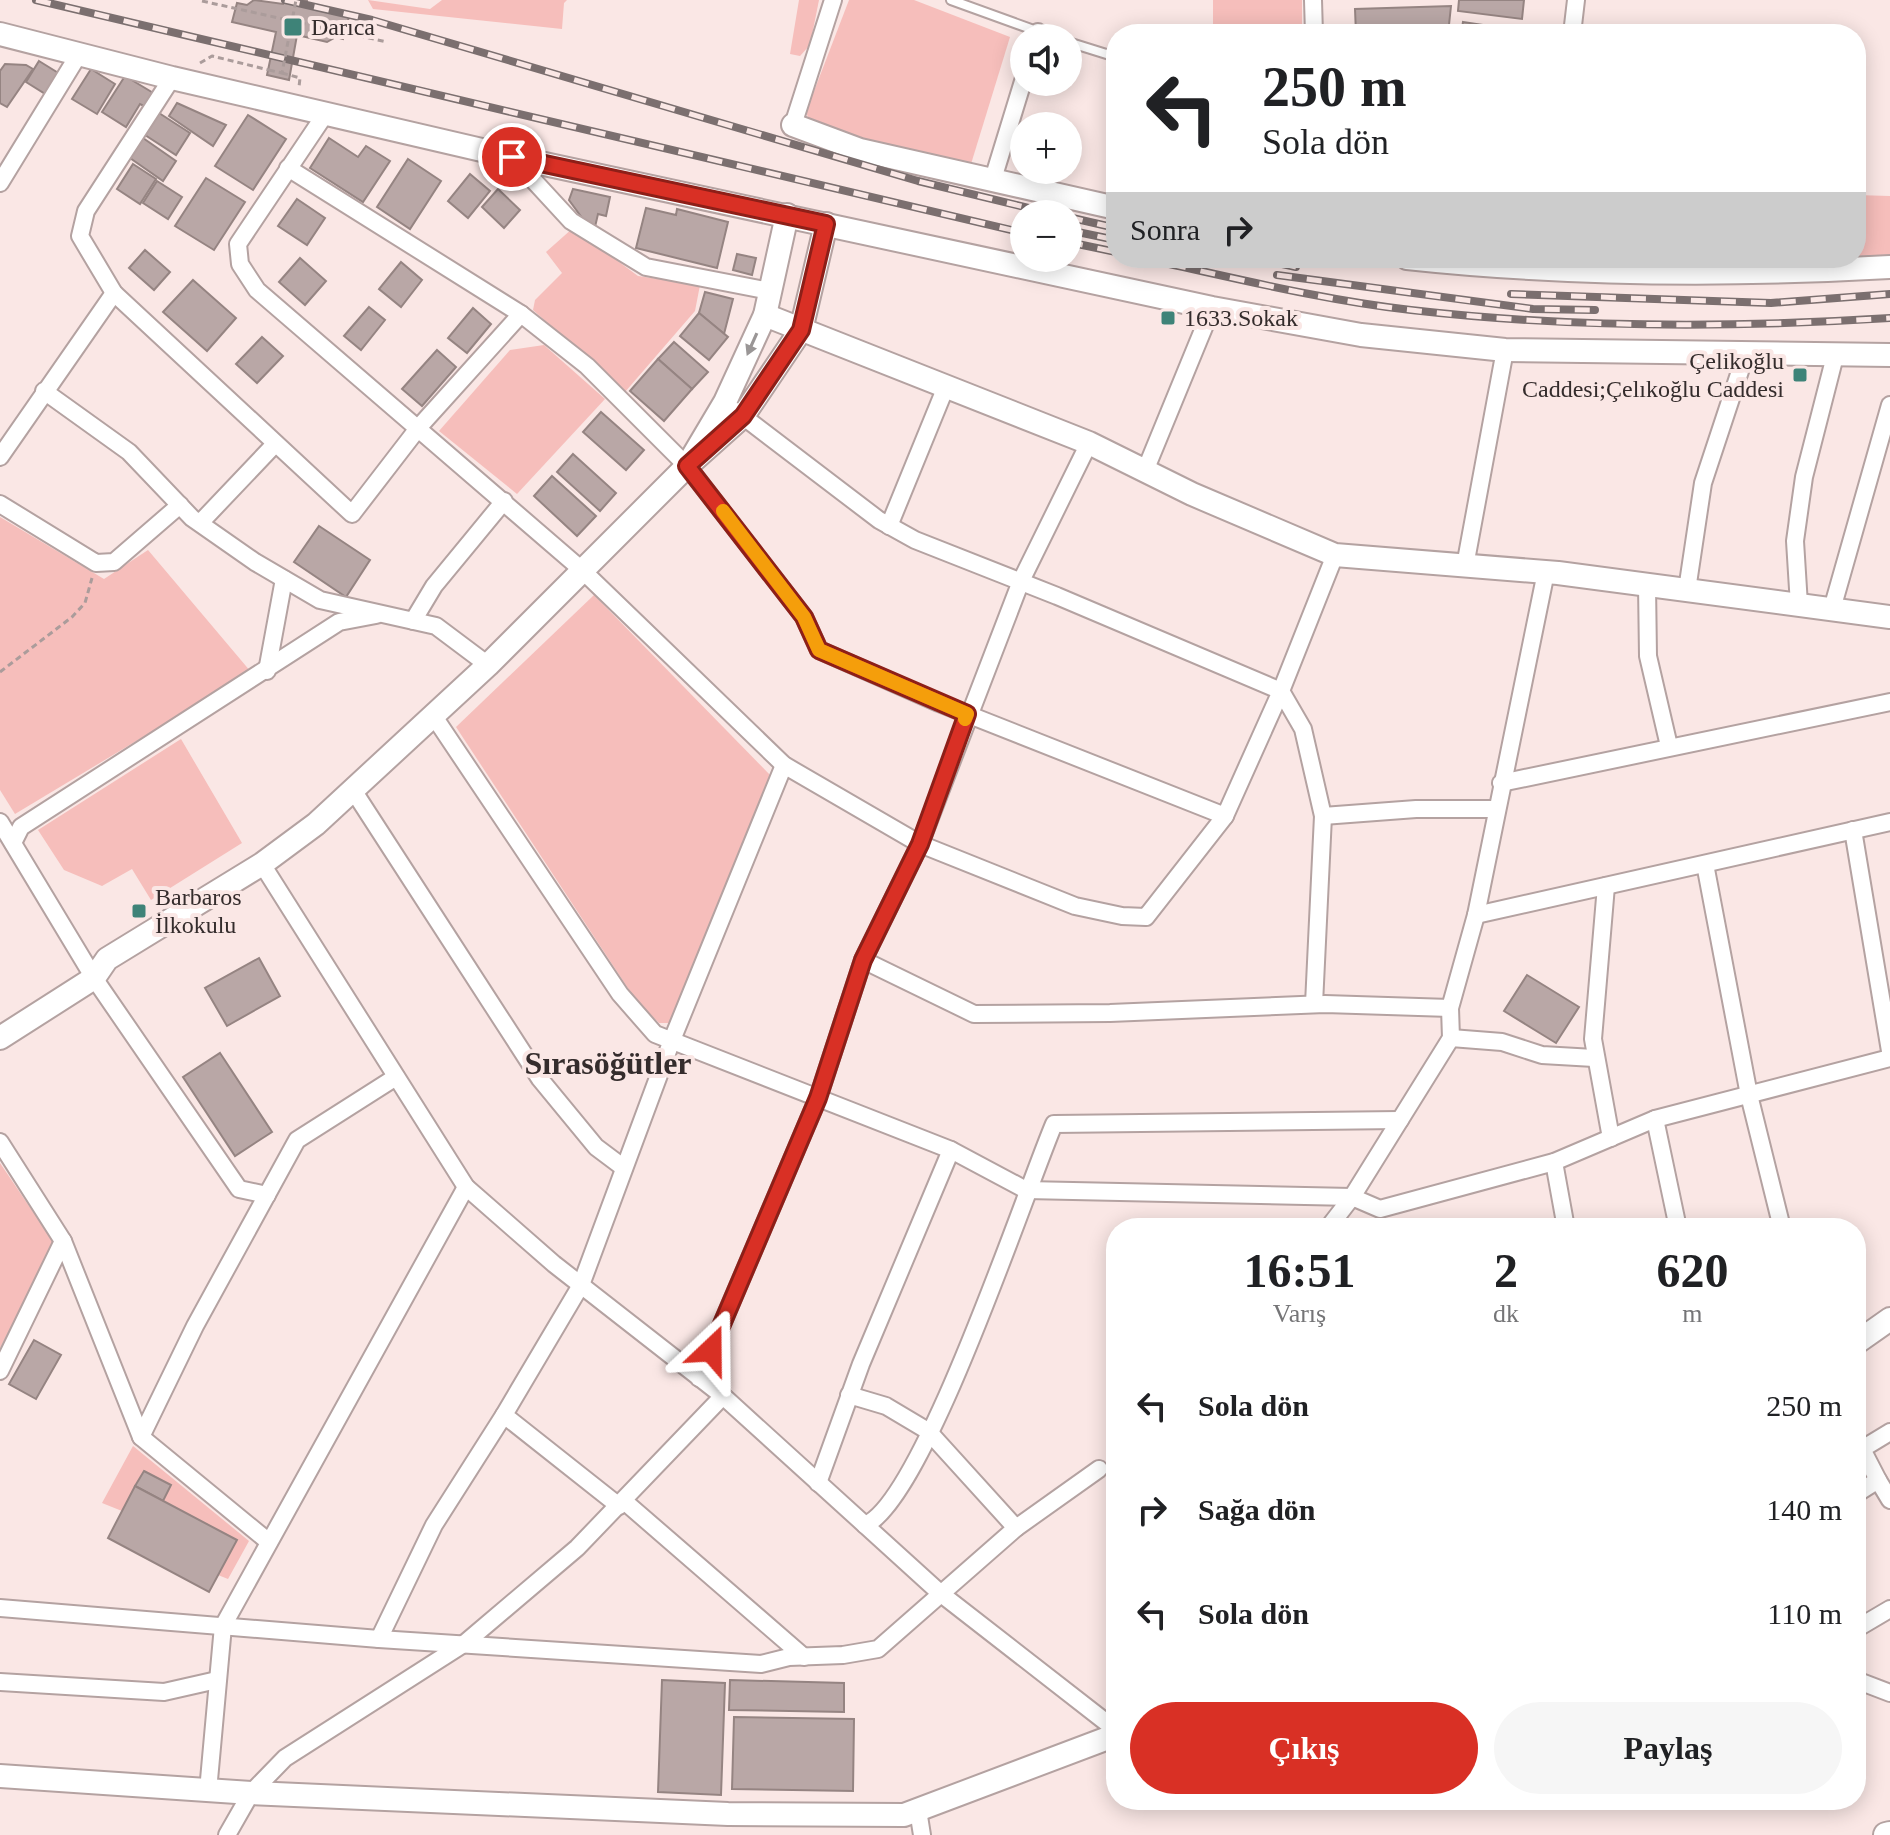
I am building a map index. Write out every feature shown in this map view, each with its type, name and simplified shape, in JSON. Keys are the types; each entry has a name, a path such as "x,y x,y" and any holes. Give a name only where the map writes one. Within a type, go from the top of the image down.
{"street":[{"path":"833,0 793,125 860,150 1106,206"},
{"path":"1313,0 1314,24"},
{"path":"1573,24 1576,0"},
{"path":"0,34 172,78 512,157 1212,308 1361,335 1505,350 1890,355"},
{"path":"0,183 79,54"},
{"path":"172,78 86,211 80,236 114,293 352,514 419,427 521,314"},
{"path":"993,179 1018,96"},
{"path":"326,113 238,244 240,264 257,290 582,570 784,765 920,844 1075,906 1122,916 1146,917 1225,816 1281,691 1335,555"},
{"path":"512,157 571,221 646,267 770,291"},
{"path":"288,168 521,314 587,366 687,466 804,617 819,650 967,714 1225,816"},
{"path":"734,409 765,315 787,215"},
{"path":"0,1038 94,978 107,959 262,864 316,824 488,665 687,466 801,330 826,224"},
{"path":"1866,268 1890,267"},
{"path":"1670,268 1748,271 1854,268"},
{"path":"0,457 114,293"},
{"path":"1145,471 1212,308"},
{"path":"765,315 945,389 1089,443 1335,555 1546,572 1890,617"},
{"path":"1465,566 1505,350"},
{"path":"1687,590 1703,483 1746,353"},
{"path":"1799,605 1795,541 1803,490 1835,356"},
{"path":"889,526 945,389"},
{"path":"44,391 129,452 200,523 284,579 320,600 436,626 488,665"},
{"path":"1832,609 1890,405"},
{"path":"734,409 889,526 915,540 1021,581 1281,691 1303,729 1323,816 1314,1004"},
{"path":"699,1378 818,1098 863,960 920,844 967,714 1021,581 1089,443"},
{"path":"200,523 275,444"},
{"path":"413,621 434,586 504,501"},
{"path":"0,504 96,563 114,562 180,505"},
{"path":"1336,1218 1451,1038 1450,1008 1476,915 1495,809 1546,572"},
{"path":"267,671 284,579"},
{"path":"1647,585 1648,656 1669,746"},
{"path":"13,843 21,827 339,622 383,614"},
{"path":"1501,783 1890,702"},
{"path":"433,715 620,994 655,1034 951,1150 1026,1190 1352,1197 1380,1209 1554,1162 1655,1119 1890,1058"},
{"path":"379,1639 434,1525 581,1285 672,1040 784,765"},
{"path":"353,790 540,1079 596,1147 624,1168"},
{"path":"1323,816 1416,809 1495,809"},
{"path":"0,822 94,978 239,1189 267,1195"},
{"path":"1476,915 1890,822"},
{"path":"1853,830 1890,1051"},
{"path":"262,864 466,1187 581,1285 723,1396 940,1593 1106,1725"},
{"path":"1705,864 1749,1095 1780,1218"},
{"path":"1606,886 1594,1058 1611,1138"},
{"path":"863,960 974,1014 1110,1013 1314,1004 1450,1008"},
{"path":"1451,1038 1502,1042 1542,1055 1594,1058"},
{"path":"141,1437 297,1140 396,1077"},
{"path":"1655,1119 1676,1218"},
{"path":"865,1525 877,1520 905,1482 990,1298 1026,1190 1054,1124 1400,1120"},
{"path":"0,1142 63,1241 141,1437 269,1542"},
{"path":"818,1483 849,1395 951,1150"},
{"path":"1554,1162 1564,1218"},
{"path":"208,1791 223,1626 466,1187"},
{"path":"0,1371 63,1241"},
{"path":"1866,1337 1889,1323"},
{"path":"849,1395 886,1406 928,1431 1016,1528"},
{"path":"227,1835 251,1793 285,1758 465,1643 577,1548 723,1396"},
{"path":"504,1415 621,1504 804,1657"},
{"path":"1866,1447 1890,1432"},
{"path":"1866,1457 1890,1500"},
{"path":"0,1608 379,1639 761,1664 878,1649 1016,1528 1099,1469"},
{"path":"1866,1488 1878,1480"},
{"path":"1866,1623 1890,1609"},
{"path":"0,1682 164,1692 217,1680"},
{"path":"1866,1684 1890,1693"},
{"path":"0,1776 208,1791 728,1814 904,1815 1106,1737"},
{"path":"918,1810 922,1835"}],"lane":[{"path":"951,0 1010,24"},
{"path":"1082,46 1106,54"}],"path":[{"path":"282,73 296,0"},
{"path":"202,1 387,42"},
{"path":"228,61 290,75"},
{"path":"0,672 72,617 85,603 96,563"}],"shaded area":[{"path":"368,0 430,9 442,0 567,0 564,3 562,29 373,9"},
{"path":"799,0 819,0 810,45 800,56 790,54"},
{"path":"849,0 914,0 1010,37 971,164 812,128 806,112"},
{"path":"1213,0 1302,0 1302,24 1213,24"},
{"path":"1866,195 1890,196 1890,255 1866,256"},
{"path":"573,228 638,276 700,285 695,311 625,392 533,310 535,300 562,273 546,252"},
{"path":"544,345 605,399 517,494 439,431 510,350"},
{"path":"0,517 104,579 148,550 251,672 15,814 0,790"},
{"path":"594,595 773,778 673,1023 659,1023 635,999 456,727"},
{"path":"181,739 242,843 151,900 132,869 102,886 64,870 38,830"},
{"path":"0,1163 54,1243 0,1348"},
{"path":"133,1446 249,1541 228,1579 218,1575 237,1540 163,1501 171,1485 144,1471 122,1511 102,1503"}],"building":[{"path":"254,0 283,4 284,0 307,0 306,7 349,17 343,39 336,37 327,42 297,35 289,80 267,75 276,32 232,22 237,3 247,5"},
{"path":"1459,0 1524,0 1522,19 1458,11"},
{"path":"1451,6 1449,24 1356,24 1355,9"},
{"path":"39,61 60,74 47,95 26,82"},
{"path":"5,64 26,65 33,69 7,107 0,103 0,71"},
{"path":"91,69 115,84 97,114 72,99"},
{"path":"125,76 155,94 146,107 140,104 126,127 102,112"},
{"path":"177,103 226,125 213,146 169,116"},
{"path":"159,113 190,133 176,155 145,135"},
{"path":"248,115 286,139 253,190 215,166"},
{"path":"143,138 176,161 163,181 130,158"},
{"path":"329,138 358,157 366,146 390,161 363,202 310,168"},
{"path":"408,159 441,181 410,229 377,207"},
{"path":"133,164 156,179 140,204 117,189"},
{"path":"470,174 490,191 468,218 448,201"},
{"path":"206,178 245,202 214,250 175,226"},
{"path":"157,181 182,197 168,219 143,203"},
{"path":"498,189 520,210 504,228 482,207"},
{"path":"573,189 610,197 606,216 598,214 595,227 588,226 569,200"},
{"path":"297,199 325,218 307,245 278,226"},
{"path":"646,208 676,215 677,209 728,222 717,268 636,248"},
{"path":"145,250 170,272 154,290 129,268"},
{"path":"737,254 756,258 752,275 733,270"},
{"path":"300,258 326,281 305,305 279,282"},
{"path":"401,262 422,280 401,307 379,289"},
{"path":"193,280 236,318 207,351 163,312"},
{"path":"705,292 733,299 724,334 699,313"},
{"path":"369,307 385,320 361,350 344,336"},
{"path":"473,308 491,324 467,353 448,338"},
{"path":"699,313 728,337 709,360 680,336"},
{"path":"262,337 283,356 257,383 236,364"},
{"path":"674,342 708,372 692,389 658,359"},
{"path":"437,350 456,367 422,406 402,389"},
{"path":"658,359 692,389 664,421 630,391"},
{"path":"601,412 644,450 626,470 583,432"},
{"path":"573,454 616,493 600,511 557,472"},
{"path":"552,476 596,516 577,536 534,496"},
{"path":"319,526 370,560 346,597 294,562"},
{"path":"259,958 280,996 227,1026 205,988"},
{"path":"1527,975 1579,1007 1556,1043 1504,1011"},
{"path":"220,1053 272,1132 235,1156 183,1077"},
{"path":"34,1340 61,1355 36,1399 9,1384"},
{"path":"144,1471 171,1485 163,1501 135,1486"},
{"path":"135,1486 237,1540 209,1592 108,1538"},
{"path":"662,1680 725,1683 721,1795 658,1792"},
{"path":"730,1680 844,1683 844,1712 729,1710"},
{"path":"734,1717 854,1719 853,1791 732,1789"}],"railway":[{"path":"36,0 1010,230"},
{"path":"285,0 372,20 918,181 1010,203"},
{"path":"1082,220 1106,226"},
{"path":"1082,233 1106,238"},
{"path":"1082,245 1106,250"},
{"path":"1188,268 1344,300 1471,316 1591,323 1710,325 1890,318"},
{"path":"1277,275 1533,309 1595,310"},
{"path":"1511,294 1771,303 1890,294"}],"slow traffic":[{"path":"723,511 804,617 819,650 967,714 965,719"}],"place":[{"name":"Darıca","path":"293,27"},
{"name":"1633.Sokak","path":"1168,318"},
{"name":"Çelikoğlu Caddesi;Çelıkoğlu Caddesi","path":"1800,375"},
{"name":"Barbaros İlkokulu","path":"139,911"}],"district":[{"name":"Sırasöğütler","path":"608,1063"}],"route":[{"path":"512,157 826,224 801,330 743,416 687,466 804,617 819,650 967,714 920,844 863,960 818,1098 711,1350"}]}
